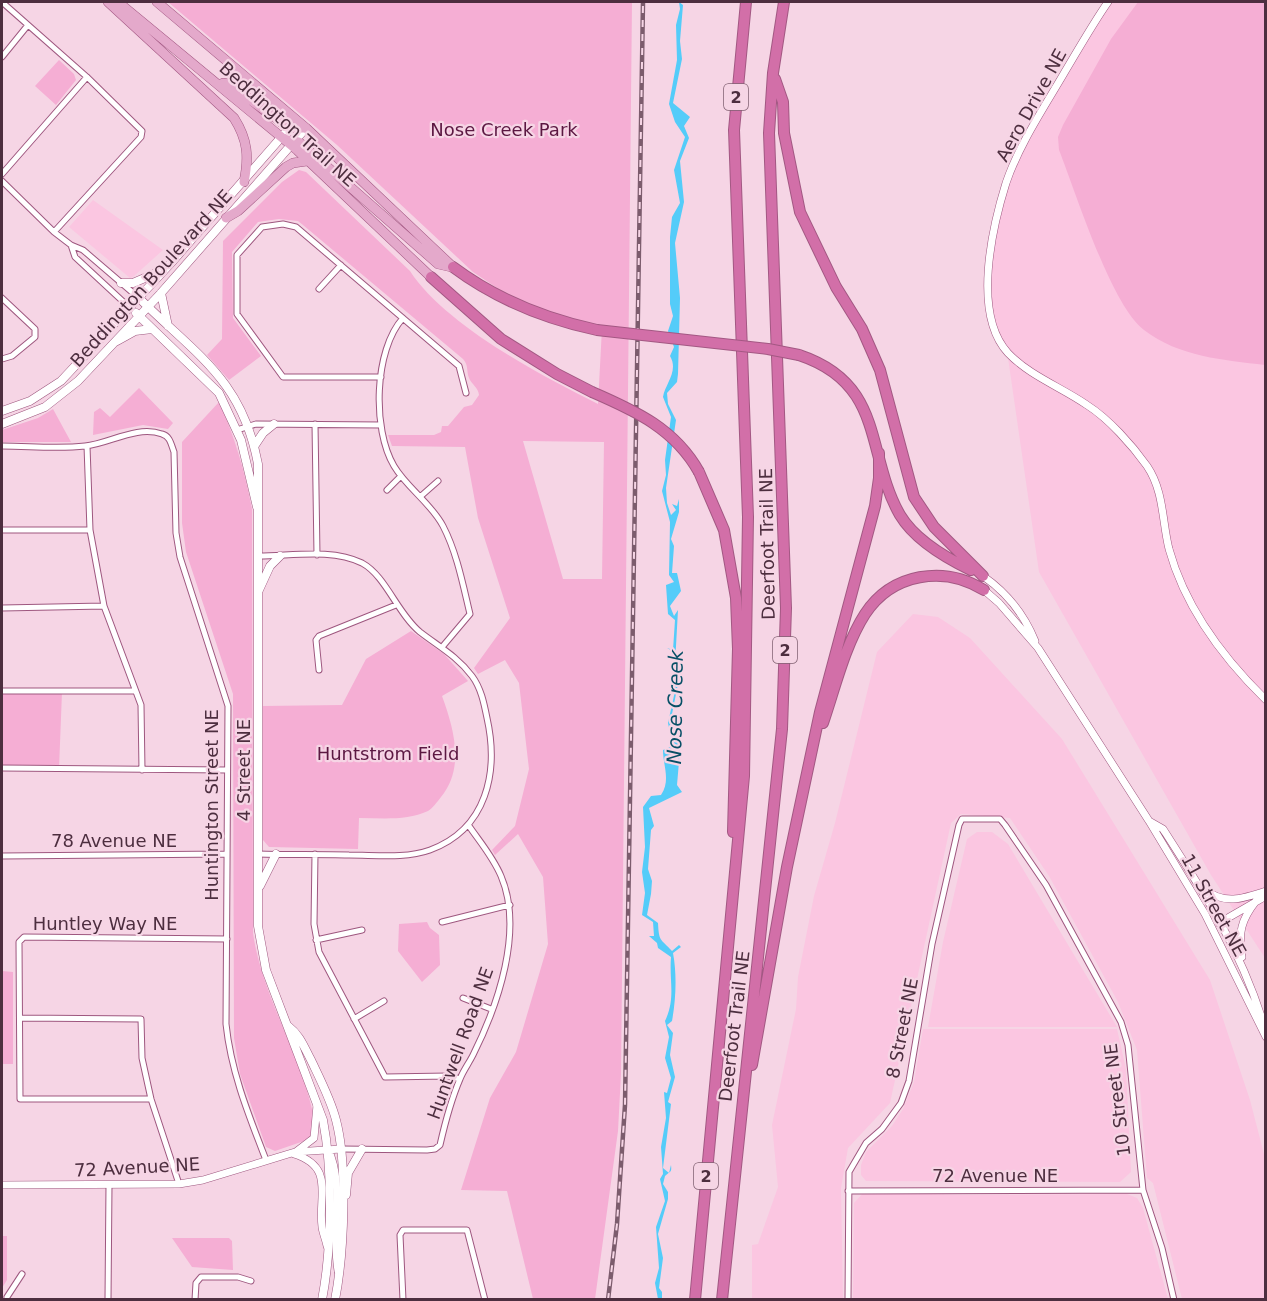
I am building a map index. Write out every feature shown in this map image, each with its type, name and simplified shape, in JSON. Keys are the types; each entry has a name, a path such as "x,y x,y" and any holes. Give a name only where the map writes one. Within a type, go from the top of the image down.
{"highway":[{"name":"Deerfoot Trail NE","path":"694,1299 734,906 744,776 748,528 734,130 746,2"},
{"name":"Deerfoot Trail NE","path":"722,1299 771,853 783,707 786,608 783,480 769,133 773,73 784,2"},
{"path":"773,73 783,102 784,133 800,212 836,287 862,329 880,370 914,497 934,527 982,576"},
{"path":"453,267 514,303 548,317 597,330 768,349 799,355 823,366 855,396 874,433 890,495 901,516 918,537 955,562 982,576"},
{"path":"431,277 501,339 557,374 630,408 662,428 685,450 699,472 724,530 736,598 738,649 730,878 734,906"},
{"path":"743,1097 751,1072 806,777 843,618 875,506 879,478 879,453"},
{"path":"806,777 854,637 865,614 877,599 905,581 932,575 960,579 984,590"}],"main road":[{"path":"108,2 234,118 246,142 248,158 244,182"},
{"name":"Beddington Trail NE","path":"118,2 282,138"},
{"name":"Beddington Trail NE","path":"157,2 306,128 453,267"},
{"path":"217,82 229,84 289,128 306,128"},
{"name":"Beddington Boulevard NE","path":"2,411 30,401 61,381 244,182 297,120"},
{"name":"Beddington Boulevard NE","path":"2,424 30,415 65,393 160,293 306,128"},
{"path":"282,138 294,143 438,264 453,267"},
{"name":"Beddington Trail NE","path":"294,143 307,161 431,277"},
{"path":"226,218 238,211 286,167 293,163 307,161"},
{"path":"121,283 134,283 165,269"},
{"path":"160,293 168,328"},
{"name":"4 Street NE","path":"139,298 225,382 249,426 255,445 259,476 257,896 260,948 288,1026 289,1036 323,1120 328,1149 327,1246 322,1299"},
{"name":"4 Street NE","path":"130,308 212,383 237,430 258,509"},
{"path":"111,345 135,331 152,329"},
{"path":"255,445 260,436 274,424"},
{"path":"258,595 270,566 280,556"},
{"path":"257,896 266,870 276,854"},
{"name":"4 Street NE","path":"288,1026 297,1033 336,1117 341,1149 341,1251 335,1299"},
{"path":"341,1251 348,1173 362,1149"}],"street":[{"path":"2,2 87,77 142,131 141,137 54,232"},
{"name":"Aero Drive NE","path":"1108,2 1051,94 1006,182 990,266 990,316 1006,351 1022,366 1089,406 1148,468 1159,492 1169,548 1186,593 1227,657 1266,700"},
{"path":"2,57 28,25"},
{"path":"2,174 87,77"},
{"path":"2,181 54,232 71,245 83,250 139,298"},
{"path":"381,377 283,377 237,314 237,255 262,226 283,224 296,226 459,366 466,393"},
{"path":"71,245 75,257 130,308"},
{"path":"319,289 341,265"},
{"path":"2,297 34,329 35,337 12,356 2,359"},
{"path":"403,318 395,327 386,346 381,377 381,425 387,449 401,476 421,496 444,528 470,614 443,646"},
{"path":"237,430 249,426 274,424 381,425"},
{"path":"315,424 317,555"},
{"name":"Huntington Street NE","path":"87,446 117,437 153,432 163,434 170,439 174,452 179,549 228,706 226,1024 229,1053 266,1160"},
{"path":"2,446 87,446 90,530 104,606 143,718 142,770"},
{"path":"387,490 401,476"},
{"path":"421,496 438,481"},
{"path":"2,530 90,530"},
{"path":"258,854 415,854 448,841 469,826 477,814 490,779 492,758 489,727 477,684 443,646 420,632 396,605 373,570 360,562 317,555 259,556"},
{"name":"11 Street NE","path":"982,576 1000,588 1028,624 1038,648"},
{"name":"11 Street NE","path":"984,590 999,603 1038,648 1149,821 1211,926 1266,1037"},
{"path":"319,670 316,640 319,636 396,605"},
{"path":"2,608 104,606"},
{"path":"2,691 134,691"},
{"path":"2,768 227,770"},
{"name":"10 Street NE","path":"962,819 1000,819 1046,885 1121,1022 1128,1045 1143,1190 1162,1248 1174,1299"},
{"name":"8 Street NE","path":"848,1299 849,1172 853,1162 901,1103 909,1082 932,944 962,819"},
{"name":"11 Street NE","path":"1149,821 1163,829 1221,922 1242,963 1266,1030"},
{"name":"Huntwell Road NE","path":"341,1149 435,1149 440,1145 460,1079 473,1056 491,1009 507,959 510,934 510,905 501,874 469,826"},
{"name":"78 Avenue NE","path":"2,856 226,854"},
{"path":"315,854 316,940 327,971 385,1077 448,1076 460,1079"},
{"path":"1199,885 1214,897 1225,901 1266,894"},
{"path":"1211,926 1256,902 1266,894"},
{"path":"1242,963 1240,926 1245,915 1256,902"},
{"path":"442,922 510,905"},
{"path":"316,940 362,930"},
{"name":"Huntley Way NE","path":"151,1099 20,1099 19,942 24,937 227,939"},
{"path":"463,998 491,1009"},
{"path":"354,1019 384,1001"},
{"path":"20,1018 141,1019 142,1058 151,1099 179,1184"},
{"path":"293,1153 314,1138 317,1104"},
{"path":"328,1149 336,1165 335,1254 339,1274"},
{"name":"72 Avenue NE","path":"2,1185 179,1184 203,1180 293,1153 341,1149"},
{"path":"293,1153 310,1160 322,1176 322,1227 327,1246"},
{"path":"108,1299 109,1185"},
{"name":"72 Avenue NE","path":"848,1191 1143,1190"},
{"path":"403,1299 400,1235 404,1230 467,1230 485,1299"},
{"path":"6,1297 22,1274"},
{"path":"195,1299 196,1283 201,1277 238,1277 251,1281"}],"shaded area":[{"path":"1112,2 1265,2 1265,958 1211,875 1039,572 1007,351 997,335 988,294 993,240 1007,182 1067,68"},
{"path":"93,200 163,250 133,277 130,278 69,227"},
{"path":"913,614 938,617 970,638 1062,739 1210,980 1250,1100 1265,1158 1265,1299 1182,1299 1153,1183 1147,1178 1137,1050 1118,1002 1049,876 1010,818 961,814 951,823 890,1103 848,1148 841,1188 843,1299 752,1300 752,1245 758,1244 778,1187 772,1125 796,1009 798,977 814,896 835,823 877,652"},
{"path":"977,832 992,832 1008,844 1117,1027 928,1027 943,942 967,839"},
{"path":"923,1029 1117,1029 1126,1069 1131,1172 1120,1182 866,1181 861,1175 861,1165 866,1152 892,1126 903,1109 914,1082"},
{"path":"864,1192 964,1195 1127,1194 1137,1198 1143,1208 1168,1299 853,1300 854,1203"}],"green space":[{"name":"Nose Creek Park","path":"168,2 632,2 621,1074 618,1131 595,1299 533,1299 507,1191 461,1190 490,1098 516,1052 548,944 543,877 518,834 495,855 492,850 515,826 529,769 519,683 505,660 478,674 474,668 510,618 478,518 465,447 392,446 388,435 434,435 441,432 442,426 448,426 464,407 472,405 479,395 478,392 469,378 463,359 298,221 279,219 258,222 232,252 233,318 261,356 229,380 207,355 222,339 223,241 282,182 299,170 306,172 410,271 426,291 469,329 522,364 598,404 602,328 539,308 503,292 473,272 337,145","holes":["523,441 604,442 602,579 563,579"]},
{"path":"1138,2 1265,2 1265,365 1218,359 1187,352 1144,330 1119,297 1107,273 1059,150 1058,137 1063,125 1111,39"},
{"path":"59,60 74,74 76,80 56,105 35,86"},
{"path":"139,388 173,423 168,429 143,425 93,435 94,412 100,408 110,417"},
{"path":"219,402 239,455 252,509 253,933 264,978 306,1087 313,1117 313,1130 307,1140 275,1151 266,1147 240,1074 234,1038 233,694 186,552 182,523 182,442"},
{"path":"53,409 71,442 2,442 2,430 38,418"},
{"name":"Huntstrom Field","path":"411,631 444,654 468,681 442,696 453,735 455,761 453,774 441,797 433,807 420,814 394,818 359,818 358,849 269,847 263,840 263,706 342,705 366,659"},
{"path":"2,691 62,692 59,769 2,768"},
{"path":"427,922 430,928 439,935 440,965 422,982 398,951 399,924"},
{"path":"2,971 13,972 13,1064 2,1064"},
{"path":"2,1236 7,1236 7,1280 2,1288"},
{"path":"172,1238 229,1238 232,1241 233,1270 192,1267"}],"water":[{"path":"679,2 683,5 680,41 682,59 673,103 690,117 684,126 689,138 680,161 684,202 675,243 680,298 678,374 677,382 667,393 668,404 676,420 666,488 671,515 676,510 672,504 677,506 679,499 679,512 671,539 674,546 672,573 677,573 681,591 670,606 674,616 678,610 675,664 679,679 672,714 674,733 680,750 677,785 682,792 649,808 654,826 651,830 648,869 652,881 647,915 658,923 661,939 672,951 679,945 681,947 673,953 674,1004 672,1021 667,1025 673,1033 670,1055 675,1077 668,1102 671,1104 663,1168 669,1173 665,1176 663,1184 668,1192 668,1199 658,1234 663,1258 659,1288 662,1292 662,1300 658,1299 655,1283 659,1268 656,1227 665,1201 660,1179 663,1174 661,1147 666,1118 664,1092 667,1093 671,1078 665,1058 669,1037 665,1021 671,997 671,957 658,948 657,943 649,936 654,936 653,922 642,915 645,893 642,872 645,847 643,807 651,796 661,795 664,789 666,778 663,750 673,746 668,723 675,691 674,652 667,648 673,650 675,620 668,614 666,585 674,582 669,575 670,522 662,491 666,475 665,460 671,417 663,397 672,372 670,356 674,347 668,331 673,316 670,304 670,237 672,217 680,203 674,170 685,137 675,122 669,104 677,60 676,25 680,9"}],"railway":[{"path":"608,1300 617,1224 625,1105 643,2"}],"water label":[{"name":"Nose Creek","path":"675,707"}]}
